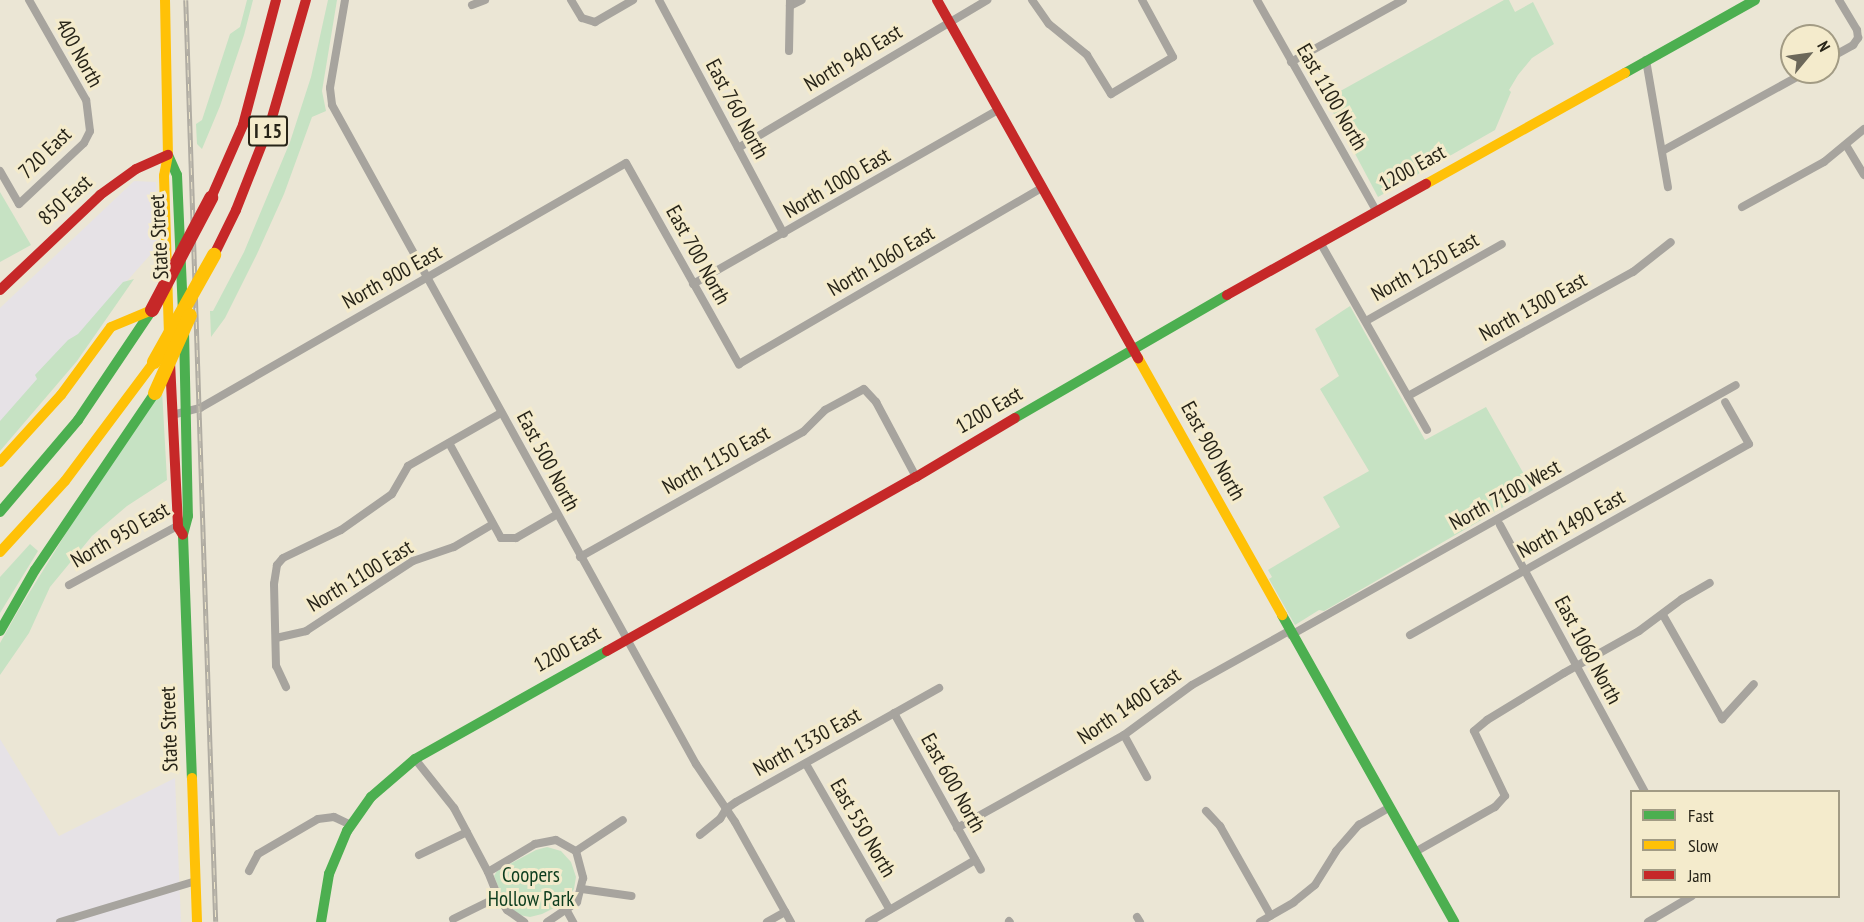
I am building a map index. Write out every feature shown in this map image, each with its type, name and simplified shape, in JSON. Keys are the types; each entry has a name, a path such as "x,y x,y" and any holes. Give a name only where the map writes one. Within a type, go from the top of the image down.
{"main road":[{"name":"State Street","path":"165,0 168,155 164,176 172,415 181,531 197,922"},
{"name":"I 15","path":"0,512 89,406 152,310 211,198 243,125 276,0"},
{"name":"I 15","path":"0,552 65,481 106,429 154,362 201,282 236,210 271,121 306,0"},
{"name":"East 900 North","path":"937,0 1454,922"},
{"name":"1200 East","path":"321,922 329,874 351,825 387,780 415,759 916,477 1131,349 1755,0"},
{"name":"State Street","path":"168,155 177,175 188,410 188,516 181,531"},
{"name":"850 East","path":"0,290 100,195 136,169 168,155"},
{"path":"0,631 35,570 155,393 181,339 201,282"},
{"path":"0,462 61,395 111,327 152,310"}],"street":[{"name":"400 North","path":"29,0 86,100 91,125"},
{"name":"East 500 North","path":"345,0 329,99 556,515 696,764 726,809 791,922"},
{"path":"472,5 485,0"},
{"path":"571,0 582,18 588,22 595,22 633,0"},
{"name":"East 760 North","path":"659,0 784,234"},
{"path":"789,51 790,3 802,0"},
{"name":"North 940 East","path":"738,148 987,0"},
{"path":"1032,0 1049,24 1087,55 1111,94 1173,57 1142,0"},
{"name":"East 1100 North","path":"1257,0 1377,212"},
{"path":"1291,62 1403,0"},
{"path":"1839,0 1857,30 1856,40 1840,51"},
{"path":"1646,60 1664,150 1668,187"},
{"path":"1664,150 1784,84"},
{"name":"North 1000 East","path":"693,284 998,110"},
{"name":"720 East","path":"0,171 19,204 84,143 91,125"},
{"path":"1742,207 1824,162 1864,129"},
{"path":"1846,145 1864,176"},
{"name":"North 900 East","path":"172,415 200,408 626,163"},
{"name":"East 700 North","path":"626,163 739,364"},
{"name":"North 1060 East","path":"739,364 1041,188"},
{"name":"North 1300 East","path":"1408,396 1633,273 1671,242"},
{"path":"1321,244 1428,430"},
{"name":"North 1250 East","path":"1366,321 1502,244"},
{"name":"North 7100 West","path":"1290,633 1736,385"},
{"name":"North 1150 East","path":"580,556 803,432 825,411 864,389 876,402 916,477"},
{"name":"North 1490 East","path":"1410,635 1749,444 1725,402"},
{"path":"286,687 276,666 274,584 277,566 283,558 342,530 392,494 408,466 501,413"},
{"path":"448,443 501,538 516,538 556,515"},
{"name":"North 1100 East","path":"276,638 306,631 413,561 454,547 493,524"},
{"name":"East 1060 North","path":"1500,525 1644,790"},
{"name":"North 950 East","path":"69,585 156,536 181,531"},
{"path":"1415,852 1495,807 1505,796 1474,731 1487,720 1662,615 1682,598 1710,583"},
{"path":"1662,615 1722,719 1754,684"},
{"name":"North 1400 East","path":"957,828 1124,735 1192,685 1290,633"},
{"name":"North 1330 East","path":"700,835 720,819 726,809 939,688"},
{"name":"East 600 North","path":"894,714 981,870"},
{"path":"1124,735 1147,777"},
{"path":"415,759 454,808 488,872 498,897 507,910 524,922"},
{"name":"East 550 North","path":"806,764 890,910"},
{"path":"1260,922 1294,902 1315,885 1335,851 1359,825 1389,808"},
{"path":"1206,811 1220,825 1271,916"},
{"path":"249,871 258,854 318,819 334,817 351,825"},
{"path":"576,851 623,820"},
{"path":"419,855 467,832"},
{"path":"488,872 535,844 556,840 576,851 583,878 577,902 567,911 547,922"},
{"path":"869,922 975,860"},
{"path":"60,922 196,880"},
{"path":"582,889 632,896"},
{"path":"453,919 498,897"},
{"path":"1648,922 1690,898"},
{"path":"567,911 573,922"},
{"path":"767,922 785,912"}],"shaded area":[{"path":"134,181 156,182 158,246 0,424 0,308"},
{"path":"0,739 59,836 175,778 181,922 0,922"}],"green space":[{"path":"247,0 253,0 244,35 220,106 202,149 197,144 196,124 202,120 230,34 240,27"},
{"path":"328,0 337,0 322,91 326,111 312,117 284,194 257,254 225,318 211,337 210,311 213,311 244,252 290,142 311,77"},
{"path":"1504,0 1509,0 1515,12 1533,2 1554,44 1532,58 1518,75 1509,90 1511,92 1495,130 1378,197 1326,99"},
{"path":"0,192 31,245 0,262"},
{"path":"134,279 77,361 0,451 0,421 37,379 35,375 68,340 78,334 123,282"},
{"path":"1350,306 1425,440 1486,407 1533,490 1324,611 1319,610 1295,625 1269,579 1272,577 1268,570 1340,527 1323,497 1369,471 1320,389 1339,376 1315,329"},
{"path":"162,390 167,480 127,506 92,536 50,587 29,633 0,675 0,643 18,611 76,517"},
{"path":"30,544 38,551 0,613 0,577"},
{"name":"Coopers Hollow Park","path":"547,847 561,851 571,862 576,877 574,889 564,903 542,914 530,917 519,915 505,903 494,876 497,871 536,850"}],"railway":[{"path":"186,0 216,922"}],"traffic: fast":[{"path":"1625,73 1755,0"},
{"path":"168,155 177,175 183,311"},
{"path":"1015,418 1227,295"},
{"path":"0,512 78,420 152,310"},
{"path":"184,330 188,516 183,535 192,778"},
{"path":"0,631 35,570 155,393"},
{"path":"1282,615 1454,922"},
{"path":"321,922 329,874 347,831 371,797 415,759 607,651"}],"traffic: slow":[{"path":"165,0 168,155 164,176 169,335"},
{"path":"1426,184 1625,73"},
{"path":"154,362 214,255"},
{"path":"0,462 61,395 111,327 152,310"},
{"path":"155,393 190,315"},
{"path":"1138,358 1282,615"},
{"path":"0,552 65,481 154,362"},
{"path":"192,778 197,922"}],"traffic: jam":[{"path":"211,198 243,125 276,0"},
{"path":"214,255 236,210 271,121 306,0"},
{"path":"937,0 1138,358"},
{"path":"0,290 100,195 136,169 168,155"},
{"path":"1227,295 1426,184"},
{"path":"152,310 211,198"},
{"path":"170,362 178,527 183,535"},
{"path":"607,651 916,477 1015,418"}]}
